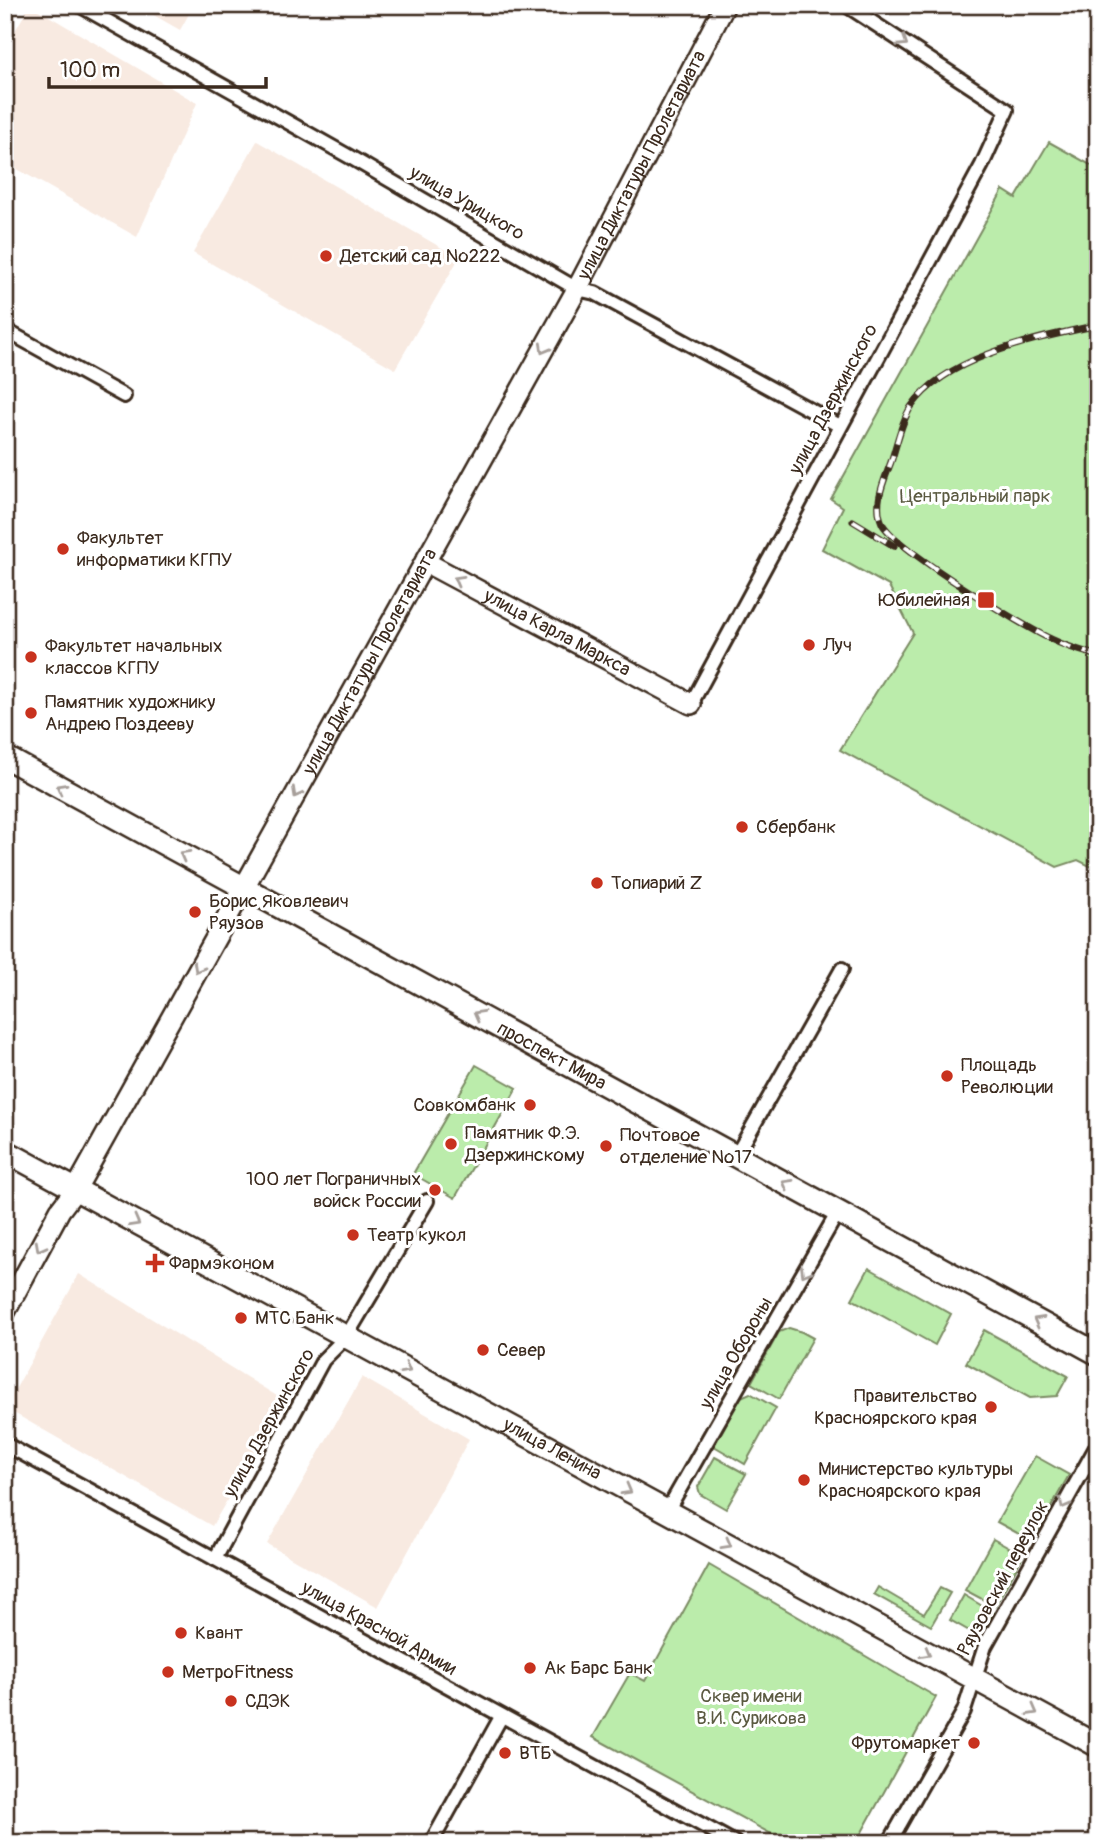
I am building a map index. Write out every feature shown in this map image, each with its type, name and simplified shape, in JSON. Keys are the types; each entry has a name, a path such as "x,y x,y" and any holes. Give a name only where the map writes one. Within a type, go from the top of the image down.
{"main road":[{"name":"проспект Мира","path":"5,757 1098,1354"},
{"name":"улица Ленина","path":"5,1151 1098,1746"}],"street":[{"name":"улица Урицкого","path":"79,5 350,157 577,289 595,293 840,426"},
{"name":"улица Диктатуры Пролетариата","path":"5,1312 577,289 725,5"},
{"name":"улица Дзержинского","path":"691,704 982,165 1007,110 846,5"},
{"path":"5,330 124,396"},
{"name":"улица Карла Маркса","path":"425,562 691,704"},
{"path":"736,1156 842,969"},
{"name":"улица Дзержинского","path":"215,1559 323,1360 346,1337 427,1200"},
{"name":"улица Обороны","path":"667,1511 838,1212"},
{"name":"улица Красной Армии","path":"5,1444 735,1843"},
{"name":"Ряузовский переулок","path":"889,1843 964,1711 985,1646 1098,1444"},
{"path":"430,1843 501,1717"}],"shaded area":[{"path":"30,5 197,103 137,237 5,162 5,48"},
{"path":"136,5 194,5 180,30"},
{"name":"Детский сад №222","path":"257,141 459,258 395,369 193,253"},
{"path":"79,1274 285,1401 212,1526 5,1408"},
{"path":"362,1377 469,1439 378,1607 267,1544"}],"green space":[{"name":"Центральный парк","path":"1049,142 1098,169 1098,870 1078,860 1057,867 840,750 913,633 889,586 822,549 843,507 831,499 1003,190 1016,198"},
{"path":"476,1065 517,1088 455,1198 413,1174"},
{"path":"869,1268 951,1314 935,1345 852,1299"},
{"path":"789,1328 813,1338 779,1399 751,1383 779,1332"},
{"path":"984,1330 1068,1376 1057,1396 1030,1398 966,1363"},
{"path":"750,1393 776,1408 745,1464 714,1446 741,1397"},
{"path":"1035,1456 1069,1475 1032,1541 997,1522"},
{"path":"715,1457 746,1474 726,1509 700,1494 698,1487"},
{"path":"993,1539 1023,1556 995,1606 965,1590"},
{"name":"Сквер имени В.И. Сурикова","path":"709,1565 936,1697 856,1843 788,1843 593,1737 630,1673 645,1681"},
{"path":"878,1587 924,1614 940,1588 950,1593 931,1626 874,1594"},
{"path":"964,1595 994,1613 980,1637 950,1620"}],"railway":[{"path":"1098,325 996,351 947,374 927,389 904,419 879,500 882,523 909,550 960,586 1037,632 1064,645 1098,656"},
{"path":"853,521 894,546"}],"place":[{"name":"Детский сад №222","path":"326,256"},
{"name":"Факультет информатики КГПУ","path":"63,549"},
{"name":"Юбилейная","path":"986,600"},
{"name":"Луч","path":"809,645"},
{"name":"Факультет начальных классов КГПУ","path":"31,657"},
{"name":"Памятник художнику Андрею Поздееву","path":"31,713"},
{"name":"Сбербанк","path":"742,827"},
{"name":"Топиарий Z","path":"597,883"},
{"name":"Борис Яковлевич Ряузов","path":"195,912"},
{"name":"Площадь Революции","path":"947,1076"},
{"name":"Совкомбанк","path":"530,1105"},
{"name":"Памятник Ф.Э. Дзержинскому","path":"451,1144"},
{"name":"Почтовое отделение №17","path":"606,1146"},
{"name":"100 лет Пограничных войск России","path":"435,1190"},
{"name":"Театр кукол","path":"353,1235"},
{"name":"Фармэконом","path":"155,1263"},
{"name":"МТС Банк","path":"241,1318"},
{"name":"Север","path":"483,1350"},
{"name":"Правительство Красноярского края","path":"991,1407"},
{"name":"Министерство культуры Красноярского края","path":"804,1480"},
{"name":"Квант","path":"181,1633"},
{"name":"Ак Барс Банк","path":"530,1668"},
{"name":"МетроFitness","path":"168,1672"},
{"name":"СДЭК","path":"231,1701"},
{"name":"Фрутомаркет","path":"974,1743"},
{"name":"ВТБ","path":"505,1753"}]}
